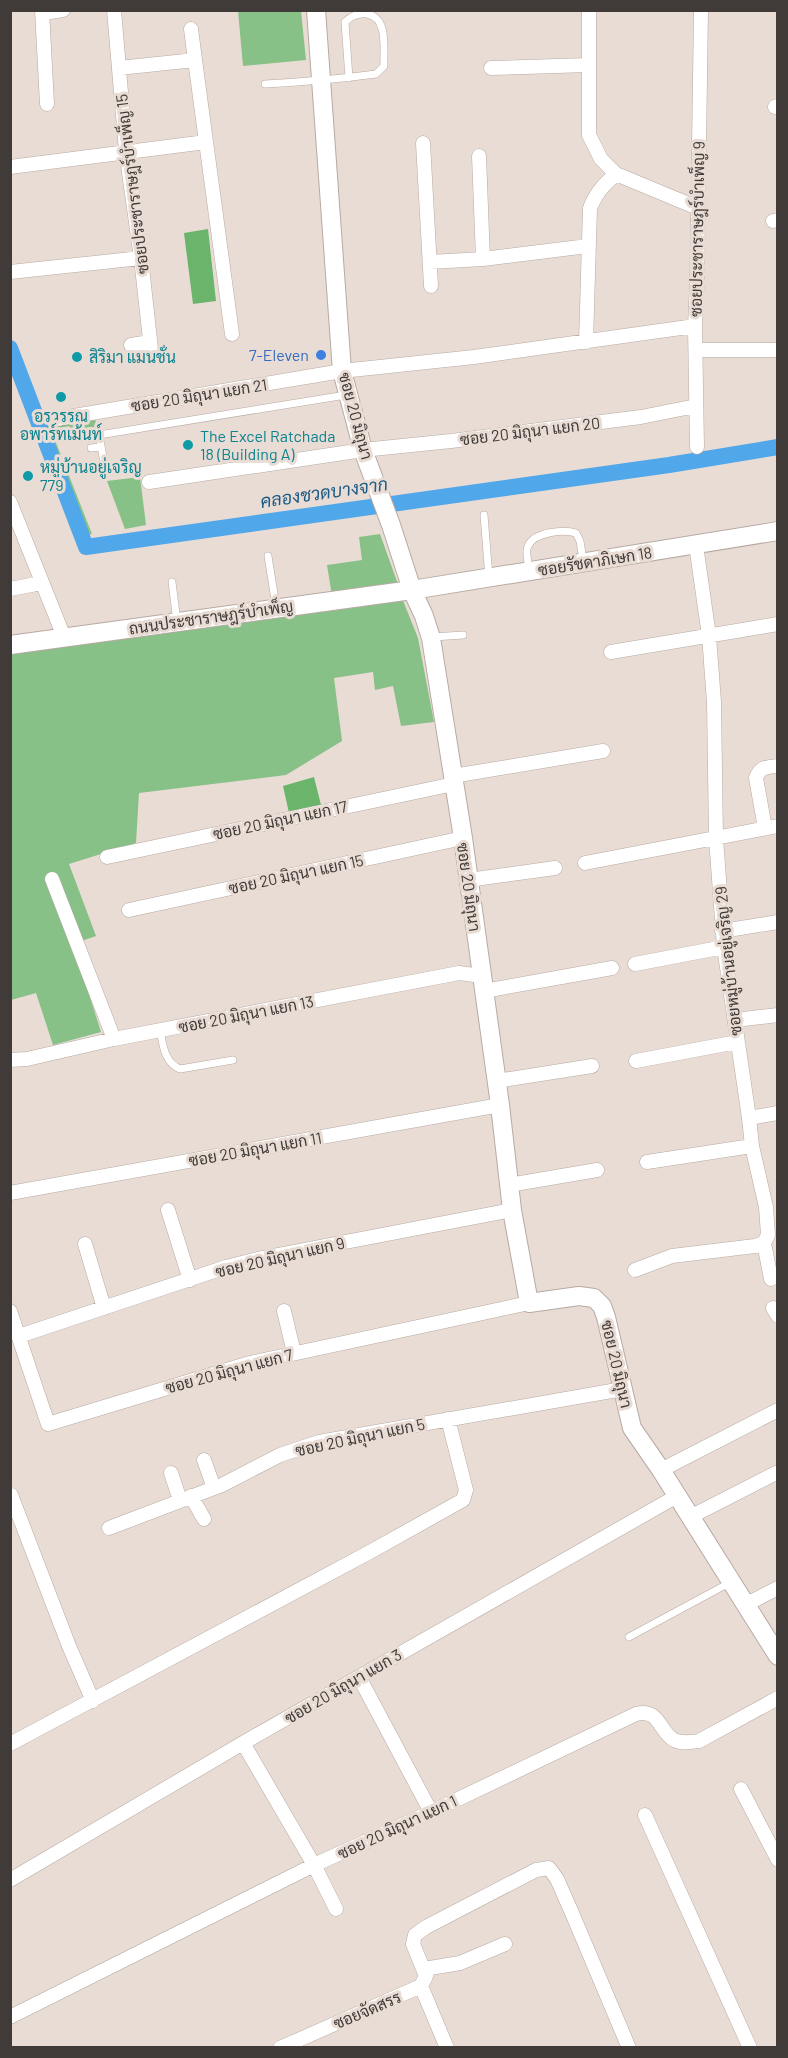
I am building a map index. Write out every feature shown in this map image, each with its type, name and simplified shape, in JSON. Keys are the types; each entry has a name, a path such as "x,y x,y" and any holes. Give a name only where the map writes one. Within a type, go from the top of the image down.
{"street":[{"path":"47,104 43,12 63,10"},
{"name":"ซอยประชาราษฎร์บำเพ็ญ 15","path":"114,10 126,151 152,358"},
{"name":"ซอย 20 มิถุนา","path":"316,10 342,371 363,450 431,638 463,838 497,1081 512,1210 529,1303 579,1296 594,1298 602,1306 632,1428 661,1470 777,1656"},
{"path":"589,10 589,135 601,159 616,174 699,208"},
{"name":"ซอยประชาราษฎร์บำเพ็ญ 9","path":"697,447 695,326 701,10"},
{"path":"191,28 232,334"},
{"path":"119,68 195,60"},
{"path":"491,68 589,65"},
{"path":"10,167 206,142"},
{"path":"423,143 431,286"},
{"path":"479,156 483,260"},
{"path":"586,342 590,208 595,196 616,174"},
{"path":"430,262 483,260 588,246"},
{"path":"10,272 141,258"},
{"name":"ซอย 20 มิถุนา แยก 21","path":"56,419 342,371 474,357 695,326"},
{"path":"131,345 150,342"},
{"path":"696,350 777,350"},
{"name":"ซอย 20 มิถุนา แยก 20","path":"149,482 363,450 547,430 641,417 696,406"},
{"path":"10,502 64,637"},
{"name":"ซอยรัชดาภิเษก 18","path":"412,590 777,531"},
{"name":"ซอยหมู่บ้านอยู่เจริญ 29","path":"696,545 709,636 714,702 716,838 722,931 750,1118 752,1146 772,1207 768,1235 764,1243 771,1279"},
{"path":"10,589 42,583"},
{"name":"ถนนประชาราษฎร์บำเพ็ญ","path":"10,645 412,590"},
{"path":"610,652 777,624"},
{"name":"ซอย 20 มิถุนา แยก 17","path":"107,857 454,780 603,752"},
{"path":"585,863 771,827 756,778 759,771 765,767 777,766"},
{"name":"ซอย 20 มิถุนา แยก 15","path":"129,910 463,838"},
{"path":"468,880 555,868"},
{"path":"52,879 114,1039"},
{"path":"722,931 777,922"},
{"path":"635,964 724,947"},
{"name":"ซอย 20 มิถุนา แยก 13","path":"10,1060 27,1059 114,1039 459,974 483,983 612,968"},
{"path":"735,1020 777,1015"},
{"path":"636,1061 737,1042"},
{"path":"497,1081 592,1066"},
{"name":"ซอย 20 มิถุนา แยก 11","path":"10,1193 500,1105"},
{"path":"750,1118 777,1113"},
{"path":"647,1162 752,1146"},
{"path":"509,1185 597,1170"},
{"path":"168,1210 190,1280"},
{"name":"ซอย 20 มิถุนา แยก 9","path":"19,1336 226,1267 512,1210"},
{"path":"635,1270 672,1256 764,1243"},
{"path":"86,1244 104,1308"},
{"name":"ซอย 20 มิถุนา แยก 7","path":"10,1311 48,1424 250,1363 529,1303"},
{"path":"284,1311 294,1353"},
{"name":"ซอย 20 มิถุนา แยก 5","path":"109,1528 214,1488 280,1455 319,1442 623,1389"},
{"path":"661,1470 777,1410"},
{"path":"10,1744 464,1500 466,1490 448,1419"},
{"path":"204,1460 214,1488"},
{"path":"690,1517 777,1472"},
{"path":"171,1473 186,1498 204,1519"},
{"path":"11,1495 69,1646 93,1701"},
{"name":"ซอย 20 มิถุนา แยก 3","path":"10,1880 243,1743 677,1496"},
{"path":"745,1605 777,1588"},
{"path":"359,1677 431,1812"},
{"name":"ซอย 20 มิถุนา แยก 1","path":"10,2017 314,1865 636,1714 644,1712 651,1715 660,1722 673,1740 685,1743 699,1741 777,1698"},
{"path":"243,1743 314,1865 336,1909"},
{"path":"741,1789 777,1860"},
{"path":"645,1815 750,2048"},
{"path":"505,1944 460,1963 424,1969 413,1944 415,1935 426,1927 536,1870 549,1868 557,1879 572,1912 629,2048"},
{"name":"ซอยจัดสรร","path":"280,2048 421,1986 426,1976 424,1969"},
{"name":"ซอยจัดสรร","path":"421,1986 447,2048"}],"lane":[{"path":"265,84 321,81 349,78 376,74 384,66 380,21 374,16 363,14 351,16 345,22 349,78"},
{"path":"104,462 105,451 99,435 349,394"},
{"path":"91,448 105,451"},
{"path":"484,515 489,578"},
{"path":"529,571 526,548 532,540 541,535 569,531 576,533 584,562"},
{"path":"268,556 276,609"},
{"path":"172,582 177,622"},
{"path":"431,638 463,635"},
{"path":"160,1030 165,1053 173,1066 180,1069 233,1060"},
{"path":"629,1637 731,1582"}],"green space":[{"path":"238,11 301,11 306,60 243,66"},
{"path":"208,229 216,301 193,304 184,233"},
{"path":"95,417 97,432 88,434 85,428 71,431 69,426 51,430 92,534 87,535 45,426"},
{"path":"140,477 146,525 125,529 107,481"},
{"path":"380,534 399,587 332,596 327,565 362,560 359,537"},
{"path":"402,598 418,638 434,722 401,726 393,686 375,690 373,672 334,678 342,741 286,775 139,793 136,843 69,864 96,936 73,944 101,1032 53,1045 36,993 11,1000 10,654"},
{"path":"314,777 321,805 289,813 283,786"}],"waterway":[{"name":"คลองชวดบางจาก","path":"10,348 86,547 669,465 778,447"}],"place":[{"name":"7-Eleven","path":"321,355"},
{"name":"สิริมา แมนชั่น","path":"77,357"},
{"name":"อรวรรณ อพาร์ทเม้นท์","path":"61,397"},
{"name":"The Excel Ratchada 18 (Building A)","path":"188,445"},
{"name":"หมู่บ้านอยู่เจริญ 779","path":"28,476"}]}
